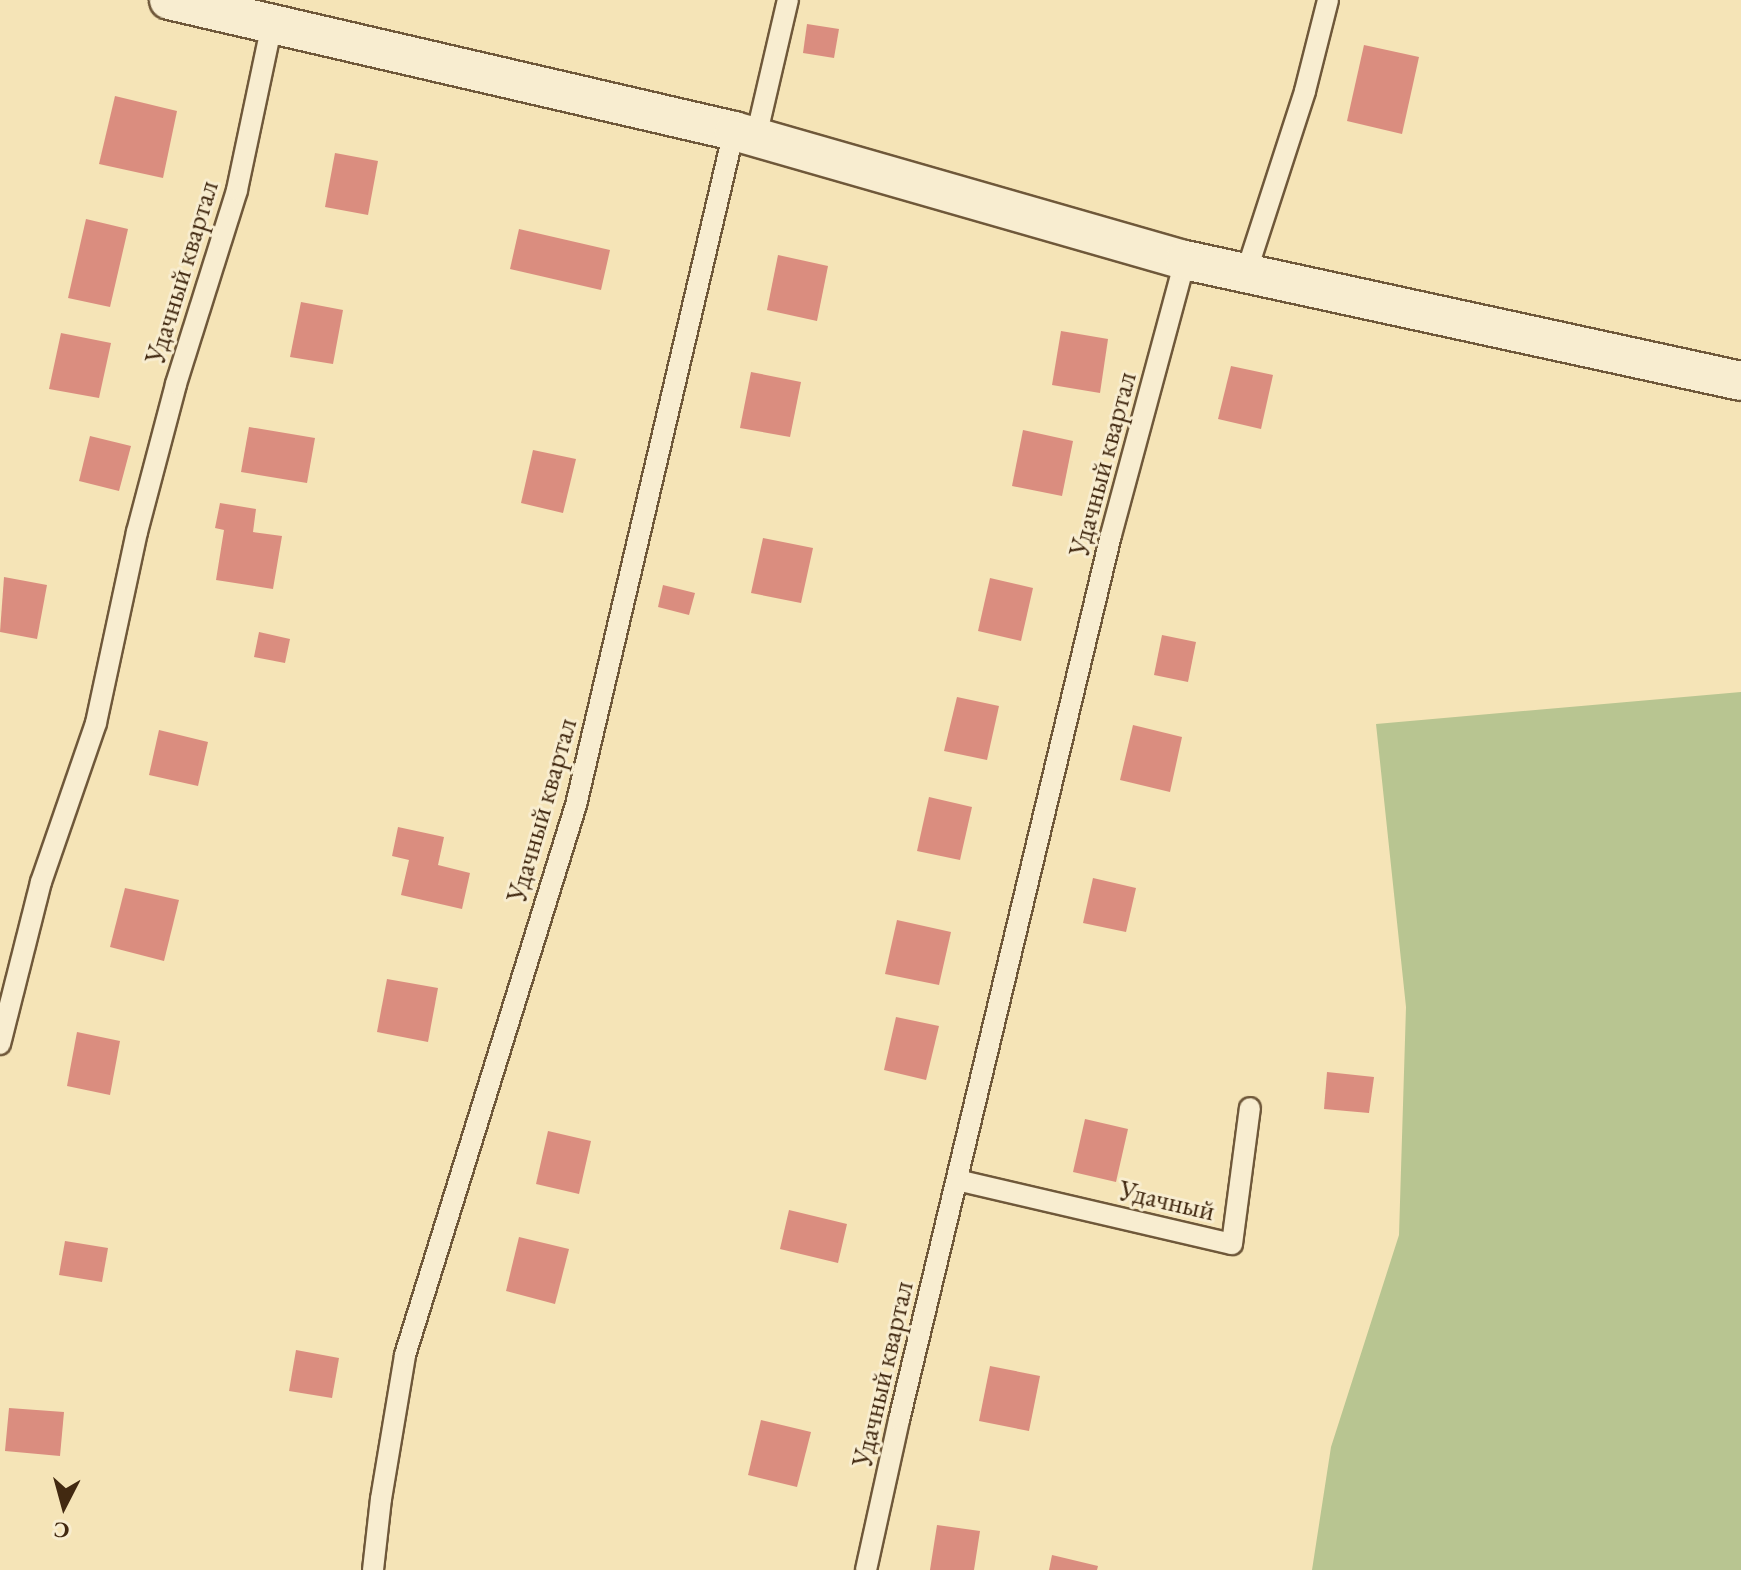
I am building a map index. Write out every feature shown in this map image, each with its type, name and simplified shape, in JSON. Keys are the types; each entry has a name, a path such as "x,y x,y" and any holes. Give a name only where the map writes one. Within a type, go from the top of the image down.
{"street":[{"path":"169,0 216,5 272,24 745,134 1185,260 1741,381"}],"lane":[{"name":"Удачный квартал","path":"373,1570 381,1499 405,1355 576,805 745,134 788,0"},
{"path":"1246,273 1305,91 1328,0"},
{"name":"Удачный квартал","path":"0,1044 41,882 96,723 137,532 172,398 237,190 272,24"},
{"name":"Удачный квартал","path":"866,1570 1111,535 1185,260"},
{"name":"Удачный","path":"957,1180 1232,1244 1250,1108"}],"green space":[{"path":"1741,692 1741,1570 1312,1570 1331,1447 1399,1235 1406,1007 1376,724"}],"building":[{"path":"807,24 839,29 834,58 803,53"},
{"path":"1364,45 1419,57 1402,134 1347,121"},
{"path":"115,96 177,111 163,178 99,164"},
{"path":"335,153 378,161 368,215 325,207"},
{"path":"86,219 128,229 110,307 68,298"},
{"path":"519,229 610,250 601,290 510,269"},
{"path":"778,255 828,266 817,321 767,310"},
{"path":"301,302 343,310 333,364 290,357"},
{"path":"1061,331 1108,339 1100,393 1052,385"},
{"path":"61,333 111,343 99,398 49,389"},
{"path":"1231,366 1273,375 1261,429 1218,419"},
{"path":"751,372 801,382 790,437 740,428"},
{"path":"249,427 315,438 307,483 241,472"},
{"path":"1023,430 1073,441 1062,496 1012,486"},
{"path":"90,436 131,446 119,491 79,481"},
{"path":"533,450 576,459 563,513 521,503"},
{"path":"220,503 256,509 253,532 282,536 273,589 216,580 224,530 215,528"},
{"path":"763,538 813,548 801,603 751,593"},
{"path":"4,577 47,585 37,639 0,632"},
{"path":"990,578 1033,588 1021,641 978,631"},
{"path":"663,585 695,593 689,615 658,607"},
{"path":"259,632 290,639 285,663 254,657"},
{"path":"1162,635 1196,642 1188,682 1154,675"},
{"path":"957,697 999,706 987,760 944,751"},
{"path":"1133,725 1182,737 1170,792 1120,780"},
{"path":"159,730 208,742 198,786 149,775"},
{"path":"929,797 972,807 960,860 917,851"},
{"path":"398,827 444,837 438,865 470,873 462,909 401,895 409,860 392,856"},
{"path":"1093,878 1136,888 1126,932 1083,923"},
{"path":"125,888 179,900 164,961 110,947"},
{"path":"897,920 951,932 939,985 885,974"},
{"path":"387,979 438,988 428,1042 377,1032"},
{"path":"896,1017 939,1026 926,1080 884,1070"},
{"path":"77,1032 120,1041 110,1095 67,1086"},
{"path":"1327,1072 1374,1077 1369,1113 1324,1109"},
{"path":"1085,1119 1128,1129 1116,1182 1073,1172"},
{"path":"548,1131 591,1141 579,1194 536,1184"},
{"path":"789,1210 847,1224 838,1263 780,1249"},
{"path":"519,1237 569,1249 555,1304 506,1291"},
{"path":"65,1241 108,1248 102,1282 59,1275"},
{"path":"296,1350 339,1358 332,1398 289,1391"},
{"path":"990,1366 1040,1376 1029,1431 979,1421"},
{"path":"9,1408 64,1412 60,1456 5,1451"},
{"path":"761,1420 811,1432 797,1487 748,1475"},
{"path":"937,1525 980,1531 974,1570 930,1570"},
{"path":"1052,1555 1098,1566 1097,1570 1049,1570"}]}
